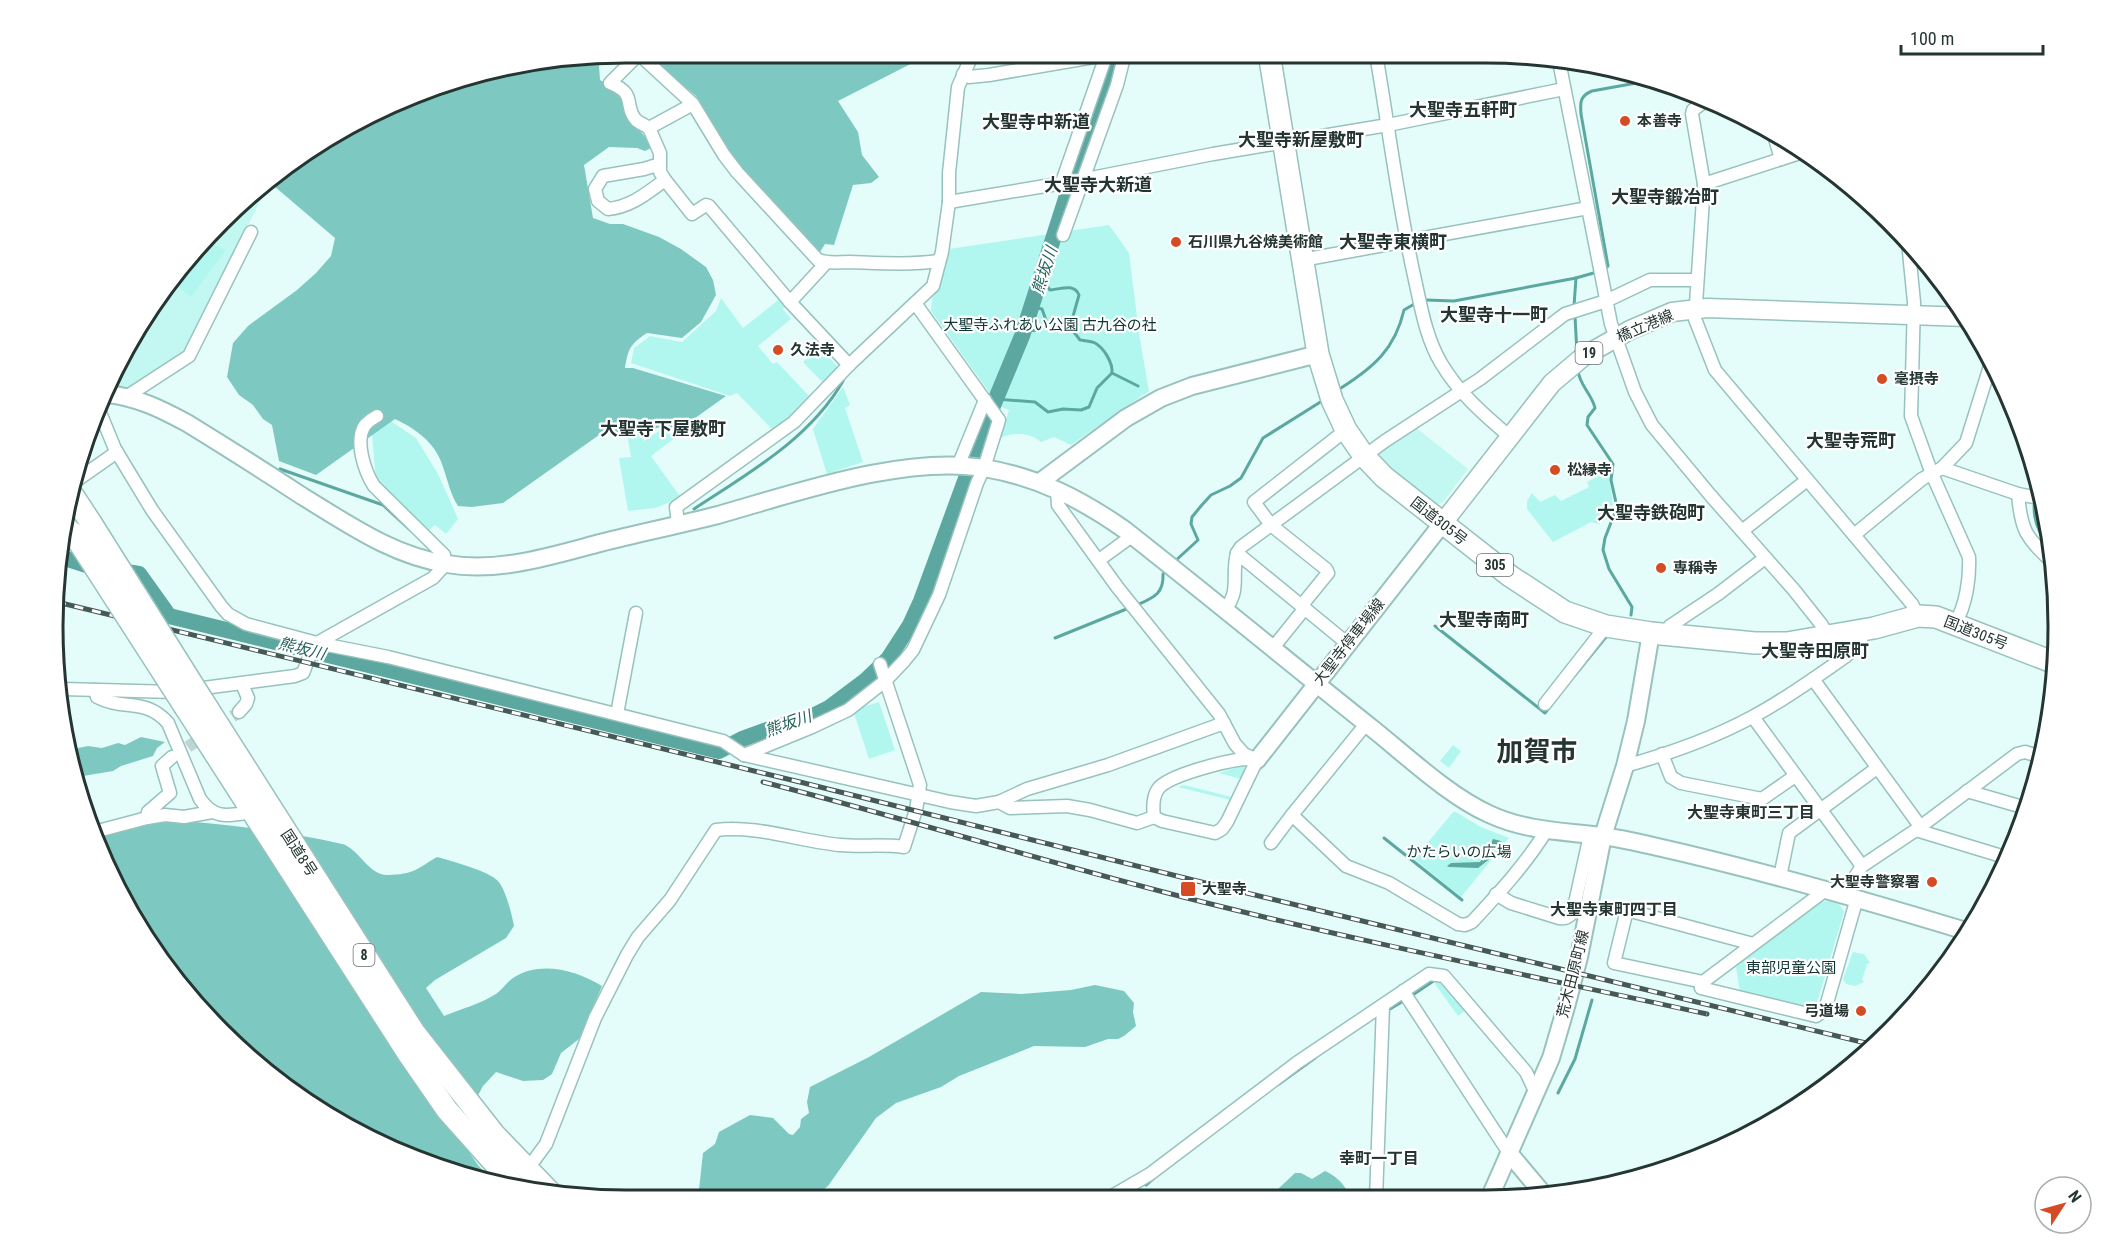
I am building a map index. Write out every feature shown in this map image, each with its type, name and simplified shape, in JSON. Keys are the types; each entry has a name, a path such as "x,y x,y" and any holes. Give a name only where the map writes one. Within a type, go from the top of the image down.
{"highway":[{"name":"国道305号","path":"1271,63 1318,354 1332,400 1346,430 1364,456 1384,477 1442,524 1510,576 1565,612 1606,626 1659,634 1755,643 1787,643 1829,637 1918,616 1936,617 2047,660"},
{"name":"国道8号","path":"75,511 77,528 414,1032 494,1134 514,1178"},
{"name":"国道8号","path":"194,704 252,812 409,1055 447,1110 513,1178"}],"main road":[{"name":"橋立港線","path":"1442,524 1552,383 1584,356 1616,337 1672,312 1695,308 1955,316"}],"street":[{"path":"630,63 610,83 622,87 636,120 649,128 660,153 660,172 665,180 692,214 706,205 709,206 790,302 849,365"},
{"path":"649,63 693,104 736,172 812,255 826,263 916,264 939,261"},
{"path":"678,523 676,507 794,422 849,365 933,286 949,202 949,173 958,87 969,63"},
{"path":"963,74 969,77 988,75 1058,63"},
{"path":"1064,182 1107,63"},
{"path":"1063,235 1122,63"},
{"path":"1378,63 1407,242 1429,336 1440,362 1461,392 1509,436"},
{"path":"1560,68 1606,301 1635,392 1652,424 1794,590 1829,637"},
{"path":"949,202 1388,124 1564,89"},
{"path":"649,128 693,104"},
{"path":"1699,106 1693,110 1692,114 1704,184 1695,319 1715,370 1912,604 1918,616"},
{"path":"1777,145 1781,159"},
{"path":"1704,184 1793,155"},
{"path":"660,164 603,176 596,186 596,197 601,205 608,209 622,207 665,180"},
{"path":"1302,260 1588,207"},
{"path":"126,397 189,356 250,232"},
{"path":"1909,256 1913,316 1911,416 1937,471 1969,557 1969,571 1961,613 1955,624"},
{"path":"790,302 826,263"},
{"path":"1225,610 1233,600 1236,591 1233,578 1237,553 1241,546 1364,456 1461,392 1564,314 1606,301 1650,280 1696,280"},
{"path":"741,753 812,727 848,710 885,681 913,650 934,605 999,420 915,303"},
{"path":"1040,482 1132,414 1161,398 1202,383 1318,354"},
{"path":"1854,535 1922,479 1937,471 1968,437 1988,373"},
{"path":"113,395 126,397 162,410 187,423 366,535 393,549 446,564 488,566 519,562 859,478 905,469 960,466 984,468 1040,482 1099,512 1132,536 1316,685 1467,803 1489,814 1518,826 1545,831 1596,835 1780,877 1960,929"},
{"path":"960,466 986,402"},
{"path":"377,416 364,426 361,457 366,474 374,486 441,551 446,564"},
{"path":"103,419 117,452 152,510 228,614 246,624 314,648 388,657 723,741 741,753 950,802 976,806 999,802 1027,789 1108,765 1224,723"},
{"path":"1272,649 1328,573 1271,525 1254,502 1346,430"},
{"path":"84,475 117,452"},
{"path":"1937,471 2033,497"},
{"path":"1742,531 1807,480"},
{"path":"1057,489 1058,505 1118,588 1193,679 1219,714 1244,754 1257,760"},
{"path":"2020,495 2025,532 2043,554"},
{"name":"大聖寺停車場線","path":"1257,760 1442,524"},
{"path":"1099,560 1132,536"},
{"path":"1237,553 1348,644"},
{"path":"1659,634 1718,594 1765,558"},
{"path":"67,688 173,692 303,674 314,648 433,578 446,564"},
{"path":"617,714 636,613"},
{"path":"1545,704 1606,626"},
{"path":"1625,766 1697,741 1753,717 1846,656 1859,644 1866,628"},
{"name":"荒木田原町線","path":"1493,1190 1551,1058 1580,957 1596,835 1625,766 1659,634"},
{"path":"516,1179 546,1144 595,1018 627,955 638,937 670,900 716,830 734,828 839,845 863,847 886,844 904,847 916,810 920,785 880,664"},
{"path":"1813,679 1918,828 1999,855"},
{"path":"239,712 248,698 242,684"},
{"path":"95,690 98,697 105,701 149,708 159,713 168,723 175,737 200,799 212,812"},
{"path":"1753,717 1862,866"},
{"path":"1270,843 1366,724"},
{"path":"1827,889 1703,982 1701,988 1816,1016 1825,1010 1850,896 1862,866 2021,752 2033,755"},
{"path":"1662,754 1671,777 1681,783 1762,799 1795,776"},
{"path":"147,818 148,813 170,793 162,766 172,758"},
{"path":"1230,760 1257,760 1227,822 1215,833 1162,821 1155,817 1153,810 1157,791 1168,781 1230,760"},
{"path":"1780,877 1789,832 1877,768"},
{"path":"1967,791 2019,806"},
{"path":"999,802 1010,808 1067,806 1137,823 1155,817"},
{"path":"101,830 165,815 184,817 212,812 227,816 252,812"},
{"path":"1293,815 1346,866 1389,883 1458,924 1465,925 1472,922 1496,894 1536,846 1545,831"},
{"path":"1496,894 1511,903 1559,918 1568,917 1573,912 1596,835"},
{"path":"1703,982 1614,963 1627,910 1753,944"},
{"path":"1122,1190 1150,1174 1290,1068 1430,974 1444,976 1526,1072 1535,1091"},
{"path":"1403,991 1509,1153 1538,1187"},
{"path":"1376,1190 1383,1005"}],"shaded area":[{"path":"656,63 912,63 838,101 858,132 862,155 879,177 871,183 853,185 834,245 825,244 820,252 812,249 733,161 696,96"},
{"path":"600,64 600,80 621,89 633,122 653,147 645,151 637,148 609,147 584,165 593,218 610,224 623,224 659,237 681,249 706,267 713,280 716,295 701,322 682,338 647,333 637,340 629,351 625,368 633,368 726,396 677,431 662,427 599,435 503,503 472,507 458,506 436,451 418,432 395,419 316,475 279,461 272,425 263,419 253,405 239,395 227,377 233,343 248,326 316,273 331,256 335,238 274,186 345,138 377,121 445,93 517,74"},
{"path":"262,197 185,352 130,388 116,387 138,345 158,313 203,255"},
{"path":"1414,426 1468,469 1443,502 1439,504 1434,504 1397,474 1378,452"},
{"path":"141,737 165,742 157,748 153,756 121,766 113,771 83,776 77,748 88,746 102,748 118,743 125,745"},
{"path":"161,819 275,831 342,844 353,850 368,866 386,875 410,872 437,857 487,874 498,881 504,890 514,926 506,938 435,980 426,988 444,1016 490,998 513,978 534,969 558,969 570,972 602,986 579,1039 561,1053 552,1074 543,1080 523,1081 496,1072 483,1086 457,1135 484,1172 445,1160 377,1132 345,1115 283,1074 228,1025 179,970 158,940 121,876 103,833"},
{"path":"1493,839 1501,841 1502,846 1493,850 1491,858 1478,868 1447,866 1451,863 1480,862 1486,854 1483,845 1490,846"},
{"path":"1095,985 1124,991 1134,1003 1136,1026 1118,1039 1108,1039 1085,1047 1034,1046 959,1076 941,1087 896,1103 876,1118 823,1190 699,1190 703,1153 715,1144 719,1132 750,1115 773,1118 789,1134 793,1135 800,1127 801,1119 809,1113 807,1102 810,1087 869,1057 981,992 1021,994 1071,990"},
{"path":"1325,1171 1341,1182 1346,1190 1277,1190 1295,1173 1301,1173 1312,1179"}],"green space":[{"name":"大聖寺ふれあい公園 古九谷の社","path":"1109,225 1129,253 1149,391 1071,445 1054,437 1041,442 1032,436 1021,434 1000,438 1009,410 999,406 931,311 932,299 939,289 949,249"},
{"path":"213,244 226,250 191,297 177,286 179,283"},
{"path":"721,298 743,328 781,298 787,305 783,309 791,319 758,346 773,364 777,362 811,398 790,419 773,430 737,393 730,396 631,363 634,348 650,336 682,342 716,311"},
{"path":"819,347 840,369 824,384 803,362"},
{"path":"843,387 850,405 845,408 863,462 827,474 813,429"},
{"path":"386,418 416,438 438,474 458,519 446,534 435,525 428,531 376,481 371,422"},
{"path":"662,429 669,430 676,437 651,456 681,498 655,508 628,511 619,458 631,457 627,434 642,432 644,441"},
{"path":"1610,470 1613,505 1611,517 1598,524 1591,522 1553,542 1527,509 1527,501 1532,493 1540,502 1555,495 1561,501 1589,487 1587,482"},
{"path":"879,702 895,750 869,759 853,710"},
{"path":"1453,745 1461,751 1449,768 1440,761"},
{"path":"1243,765 1245,768 1241,779 1219,773"},
{"path":"1184,785 1232,797 1230,800 1178,787"},
{"name":"かたらいの広場","path":"1454,811 1481,827 1509,838 1461,897 1414,859"},
{"name":"東部児童公園","path":"1829,901 1840,905 1844,912 1817,1003 1811,1009 1740,992 1736,967 1820,902"},
{"path":"1853,952 1864,954 1870,963 1867,964 1862,980 1864,982 1855,986 1846,984 1843,979"},
{"path":"1439,981 1466,1010 1458,1016 1435,984"}],"waterway":[{"name":"熊坂川","path":"67,559 89,566 139,574 169,616 719,751 742,739 811,717 829,708 865,681 888,659 910,625 921,601 990,413 1022,336 1079,158 1112,63"},
{"path":"1603,270 1608,266 1581,114 1582,100 1592,91 1634,83"},
{"path":"1574,306 1576,278 1597,272"},
{"path":"1041,278 1050,290 1071,288 1077,291 1079,295 1070,327 1080,340 1093,342 1102,348 1109,360 1112,373"},
{"path":"1426,300 1454,301 1576,278"},
{"path":"1341,388 1382,356 1395,336 1404,310 1416,303"},
{"path":"1032,307 1042,309 1047,323"},
{"path":"1575,316 1577,354"},
{"path":"1024,330 1037,330 1047,323 1070,327"},
{"path":"1578,370 1595,408 1588,417 1587,425 1613,464 1611,480 1617,507 1605,538 1603,550 1609,569 1632,607 1631,615"},
{"path":"996,399 1035,402 1048,412 1063,409 1081,410 1089,407 1097,388 1112,373 1138,386"},
{"path":"694,509 776,454 795,438 813,421 843,381"},
{"path":"1173,563 1198,540 1191,524 1192,517 1211,495 1241,478 1263,438 1322,401"},
{"path":"280,469 383,505 409,529"},
{"path":"1135,606 1156,595 1161,587 1163,574 1167,570"},
{"path":"1055,638 1129,608"},
{"path":"1435,626 1545,713 1548,709"},
{"path":"1575,675 1606,637"},
{"path":"1384,838 1462,900"},
{"path":"1411,996 1435,980"},
{"path":"1385,1012 1405,1000"},
{"path":"1558,1093 1575,1059 1592,1000"},
{"path":"1279,1084 1315,1058"},
{"path":"1146,1185 1154,1178"}],"tunnel":[{"path":"173,757 239,712"}],"railway":[{"path":"64,604 1864,1043"},
{"path":"763,782 1130,883 1248,913 1444,958 1707,1014"}],"place":[{"name":"本善寺","path":"1625,121"},
{"name":"石川県九谷焼美術館","path":"1176,242"},
{"name":"久法寺","path":"778,350"},
{"name":"毫摂寺","path":"1882,379"},
{"name":"松縁寺","path":"1555,470"},
{"name":"専稱寺","path":"1661,568"},
{"name":"大聖寺警察署","path":"1932,882"},
{"name":"大聖寺","path":"1188,889"},
{"name":"弓道場","path":"1861,1011"}],"district":[{"name":"大聖寺五軒町","path":"1463,110"},
{"name":"大聖寺中新道","path":"1036,122"},
{"name":"大聖寺新屋敷町","path":"1301,140"},
{"name":"大聖寺大新道","path":"1098,185"},
{"name":"大聖寺鍛冶町","path":"1665,197"},
{"name":"大聖寺東横町","path":"1393,242"},
{"name":"大聖寺十一町","path":"1494,315"},
{"name":"大聖寺下屋敷町","path":"663,429"},
{"name":"大聖寺荒町","path":"1851,441"},
{"name":"大聖寺鉄砲町","path":"1651,513"},
{"name":"大聖寺南町","path":"1484,620"},
{"name":"大聖寺田原町","path":"1815,651"},
{"name":"加賀市","path":"1537,752"},
{"name":"大聖寺東町三丁目","path":"1751,812"},
{"name":"大聖寺東町四丁目","path":"1614,909"},
{"name":"幸町一丁目","path":"1379,1158"}]}
